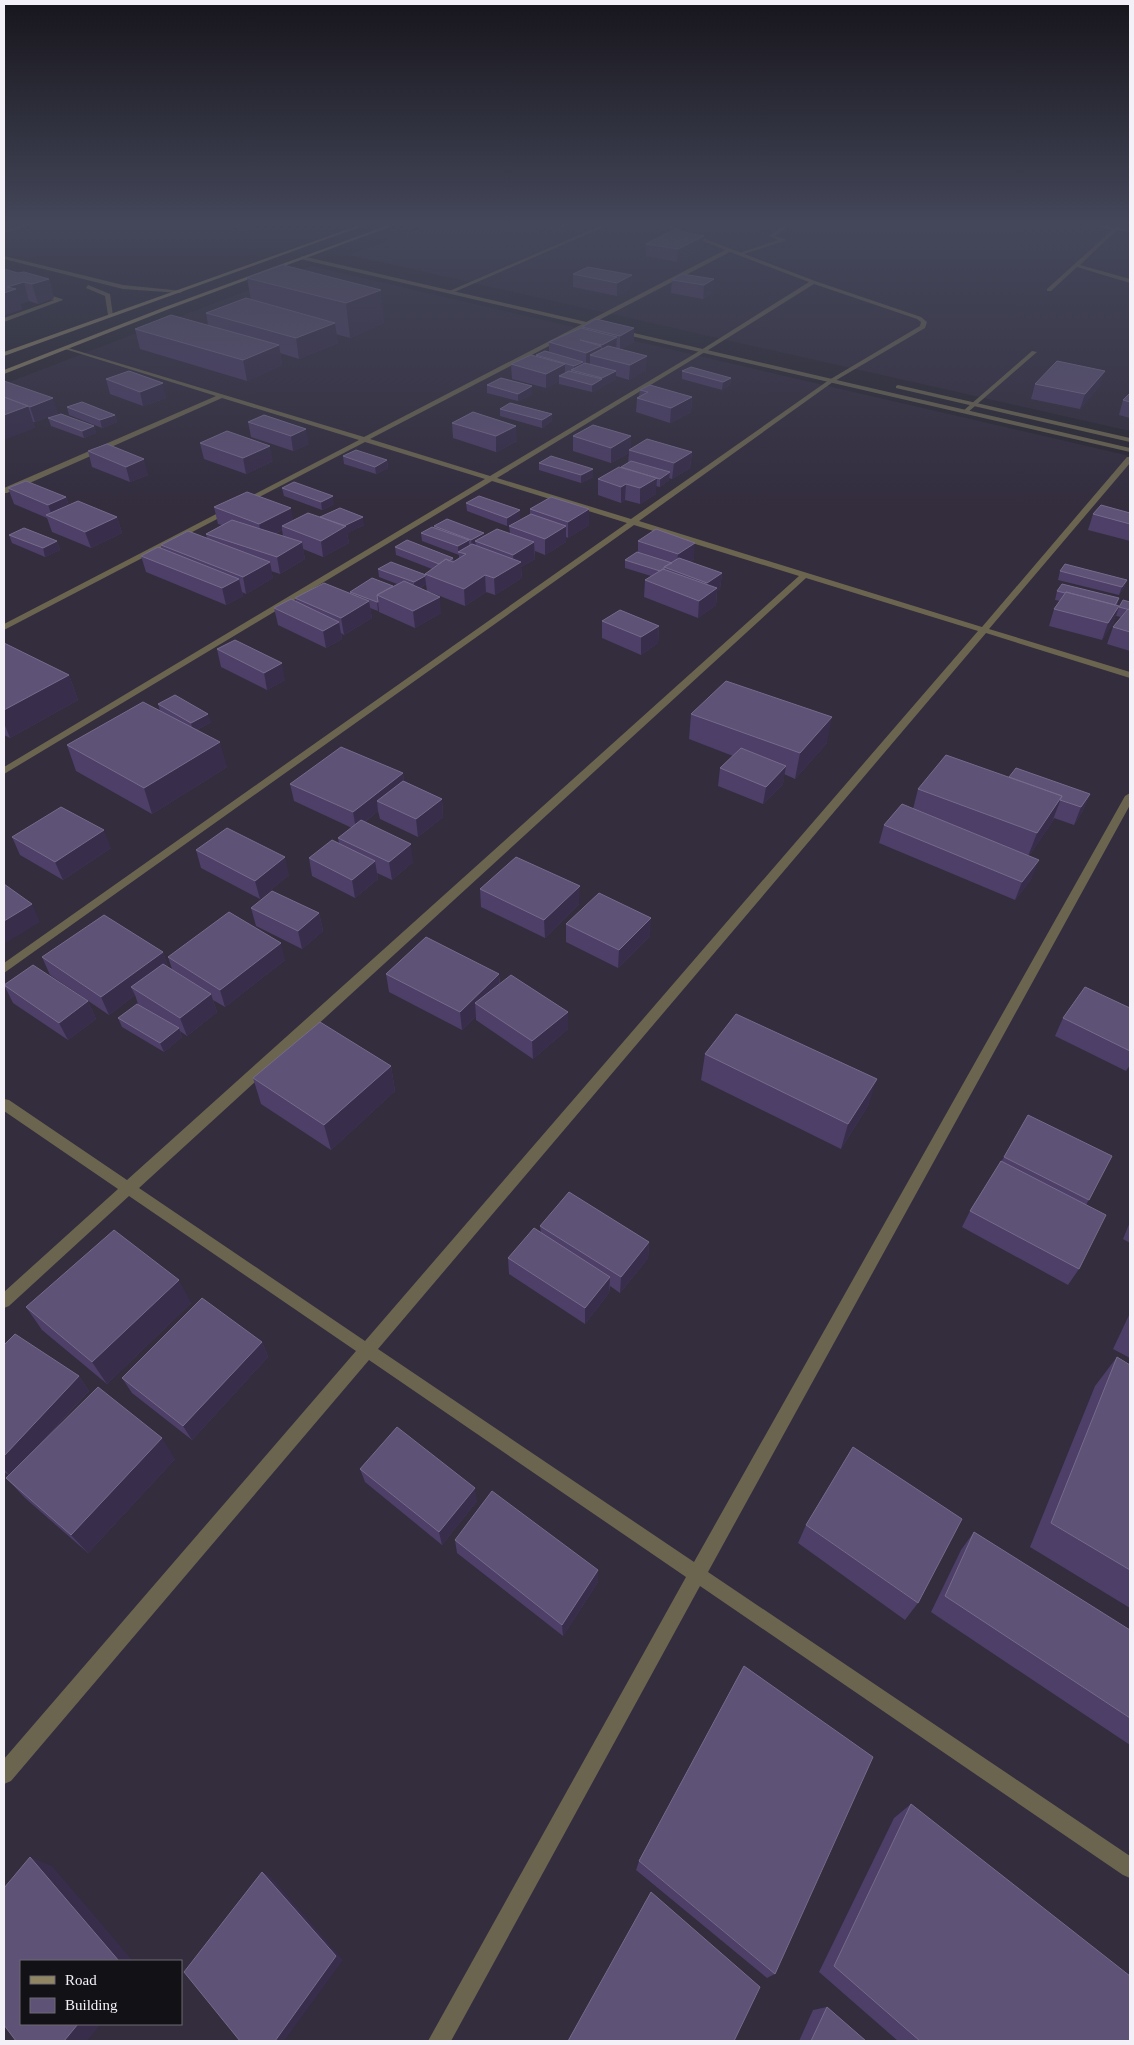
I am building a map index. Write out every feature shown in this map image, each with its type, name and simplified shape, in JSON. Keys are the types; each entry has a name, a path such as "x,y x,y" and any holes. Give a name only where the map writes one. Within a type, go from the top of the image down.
{"main road":[{"path":"4,354 102,318"},
{"path":"4,372 141,318"}],"street":[{"path":"562,318 703,347 831,377 965,412 1130,450"},
{"path":"4,627 594,318"},
{"path":"597,318 604,320"},
{"path":"4,771 491,478 703,347 712,345 755,318"},
{"path":"4,968 632,522 831,377 841,374 923,327 924,322 919,318"},
{"path":"712,345 722,347"},
{"path":"67,348 1130,675"},
{"path":"965,412 1034,352"},
{"path":"841,374 850,376"},
{"path":"888,385 1130,440"},
{"path":"4,491 221,396"},
{"path":"4,1774 1130,459"},
{"path":"4,1301 805,575"},
{"path":"439,2041 696,1574 1130,796"},
{"path":"4,1104 1130,1868"}],"shaded area":[{"path":"175,318 537,318 1130,456 1130,2041 4,2041 4,384"},
{"path":"630,318 1130,318 1130,431"}],"building":[{"path":"162,318 183,318 279,345 243,360 135,329"},
{"path":"226,318 319,318 335,323 296,338"},
{"path":"596,319 634,328 620,336 582,327"},
{"path":"581,328 617,337 602,345 580,340 601,346 586,353 549,342"},
{"path":"608,346 647,356 630,365 590,355"},
{"path":"545,351 583,362 574,366 536,355"},
{"path":"531,355 565,364 546,374 511,364"},
{"path":"1057,361 1105,371 1085,394 1035,384"},
{"path":"585,363 616,371 602,378 571,370"},
{"path":"691,367 731,378 723,382 682,371"},
{"path":"129,371 163,383 140,392 106,379"},
{"path":"569,371 602,379 592,385 559,376"},
{"path":"501,378 532,386 518,394 487,385"},
{"path":"4,381 53,398 30,407 4,397"},
{"path":"650,385 692,397 671,408 637,398 648,392 640,390"},
{"path":"1130,393 1130,402 1123,400"},
{"path":"4,397 28,406 4,415"},
{"path":"82,402 115,415 100,420 67,407"},
{"path":"510,403 552,414 542,420 500,409"},
{"path":"473,412 516,426 496,436 452,423"},
{"path":"61,414 94,426 82,431 48,418"},
{"path":"264,415 306,429 291,436 248,422"},
{"path":"593,425 631,436 611,448 573,436"},
{"path":"227,431 270,446 243,458 200,443"},
{"path":"647,439 692,452 674,463 629,450"},
{"path":"107,444 144,459 126,467 88,451"},
{"path":"356,450 387,460 375,467 343,456"},
{"path":"551,456 593,469 581,475 539,463"},
{"path":"631,461 670,472 660,479 621,467"},
{"path":"619,467 657,478 640,488 626,484 621,487 598,479"},
{"path":"26,481 66,497 48,505 8,488"},
{"path":"294,482 333,496 321,502 282,488"},
{"path":"247,492 291,508 259,524 214,507"},
{"path":"479,496 520,510 507,518 466,503"},
{"path":"551,497 589,509 568,522 530,509"},
{"path":"78,501 117,517 85,532 46,515"},
{"path":"1101,505 1130,513 1130,524 1093,514"},
{"path":"340,508 363,517 344,526 320,517"},
{"path":"308,513 346,526 321,541 282,526"},
{"path":"531,514 566,526 545,539 509,526"},
{"path":"447,519 484,533 471,540 434,526"},
{"path":"232,520 302,542 277,557 206,534"},
{"path":"432,527 469,540 458,546 421,533"},
{"path":"24,528 57,541 43,548 9,535"},
{"path":"497,529 534,542 513,555 475,541"},
{"path":"656,529 695,543 678,554 638,541"},
{"path":"188,531 270,562 243,577 161,545"},
{"path":"407,540 453,558 449,561 446,559 439,564 395,547"},
{"path":"472,544 521,562 494,578 485,575 464,589 425,574 446,559 453,562 466,554 458,552"},
{"path":"158,547 239,579 222,588 141,556"},
{"path":"637,552 672,563 660,571 625,560"},
{"path":"679,558 722,573 707,583 664,567"},
{"path":"391,562 425,576 414,582 378,569"},
{"path":"1065,564 1127,580 1122,587 1060,571"},
{"path":"663,569 717,588 699,601 645,580"},
{"path":"372,578 393,586 377,595 378,602 350,592"},
{"path":"404,581 440,597 413,611 377,595"},
{"path":"324,583 369,601 341,618 295,598"},
{"path":"1062,584 1119,598 1115,605 1057,591"},
{"path":"1066,592 1119,606 1108,623 1054,609"},
{"path":"291,599 339,622 323,631 274,608"},
{"path":"1123,600 1130,602 1130,610 1119,607"},
{"path":"1128,609 1130,610 1130,632 1113,627"},
{"path":"620,610 659,626 641,637 602,621"},
{"path":"235,640 282,663 264,673 217,649"},
{"path":"4,643 69,675 4,710"},
{"path":"726,681 832,717 800,753 691,714"},
{"path":"175,695 208,714 191,723 158,704"},
{"path":"143,702 220,742 144,788 67,745"},
{"path":"341,747 403,773 353,812 290,784"},
{"path":"741,748 786,766 766,787 720,768"},
{"path":"946,755 1062,796 1037,833 918,789"},
{"path":"1016,768 1090,794 1081,807 1060,800 1062,796 1009,777"},
{"path":"403,781 442,799 416,819 377,801"},
{"path":"902,804 1039,860 1022,882 884,825"},
{"path":"61,807 104,830 55,862 12,837"},
{"path":"361,820 411,844 389,862 338,838"},
{"path":"227,828 285,857 255,881 196,850"},
{"path":"332,840 375,861 352,880 309,858"},
{"path":"516,857 580,886 544,920 480,889"},
{"path":"4,884 32,904 4,921"},
{"path":"272,891 319,913 298,931 251,908"},
{"path":"599,893 651,918 619,950 566,924"},
{"path":"229,912 281,943 220,990 168,957"},
{"path":"104,915 163,952 101,997 42,957"},
{"path":"426,937 499,974 460,1012 386,974"},
{"path":"163,964 211,994 180,1018 131,987"},
{"path":"33,965 88,1001 59,1023 4,985"},
{"path":"511,975 568,1012 532,1041 475,1003"},
{"path":"1085,987 1130,1008 1130,1051 1063,1018"},
{"path":"137,1004 179,1028 160,1043 118,1018"},
{"path":"736,1014 877,1079 848,1124 705,1054"},
{"path":"320,1022 391,1066 324,1125 253,1078"},
{"path":"1028,1115 1112,1156 1089,1200 1004,1157"},
{"path":"1001,1161 1106,1215 1079,1269 970,1211"},
{"path":"569,1192 649,1242 621,1277 540,1226"},
{"path":"534,1228 610,1277 585,1308 508,1258"},
{"path":"114,1230 179,1280 92,1362 26,1307"},
{"path":"202,1298 262,1342 183,1426 122,1378"},
{"path":"15,1334 79,1376 4,1456 4,1345"},
{"path":"1117,1357 1130,1365 1130,1570 1051,1523"},
{"path":"98,1387 162,1438 71,1535 6,1478"},
{"path":"397,1427 475,1488 439,1532 360,1469"},
{"path":"853,1447 962,1519 918,1603 806,1525"},
{"path":"492,1491 598,1570 562,1625 455,1540"},
{"path":"974,1532 1130,1630 1130,1718 945,1596"},
{"path":"744,1666 873,1757 775,1974 639,1861"},
{"path":"911,1804 1130,1976 1130,2041 920,2041 834,1966"},
{"path":"30,1857 118,1960 20,1960 20,2025 77,2025 64,2041 16,2041 4,2025 4,1888"},
{"path":"262,1872 336,1956 275,2041 240,2041 184,1972"},
{"path":"651,1892 760,1987 734,2041 568,2041"},
{"path":"827,2007 866,2041 811,2041"}]}
